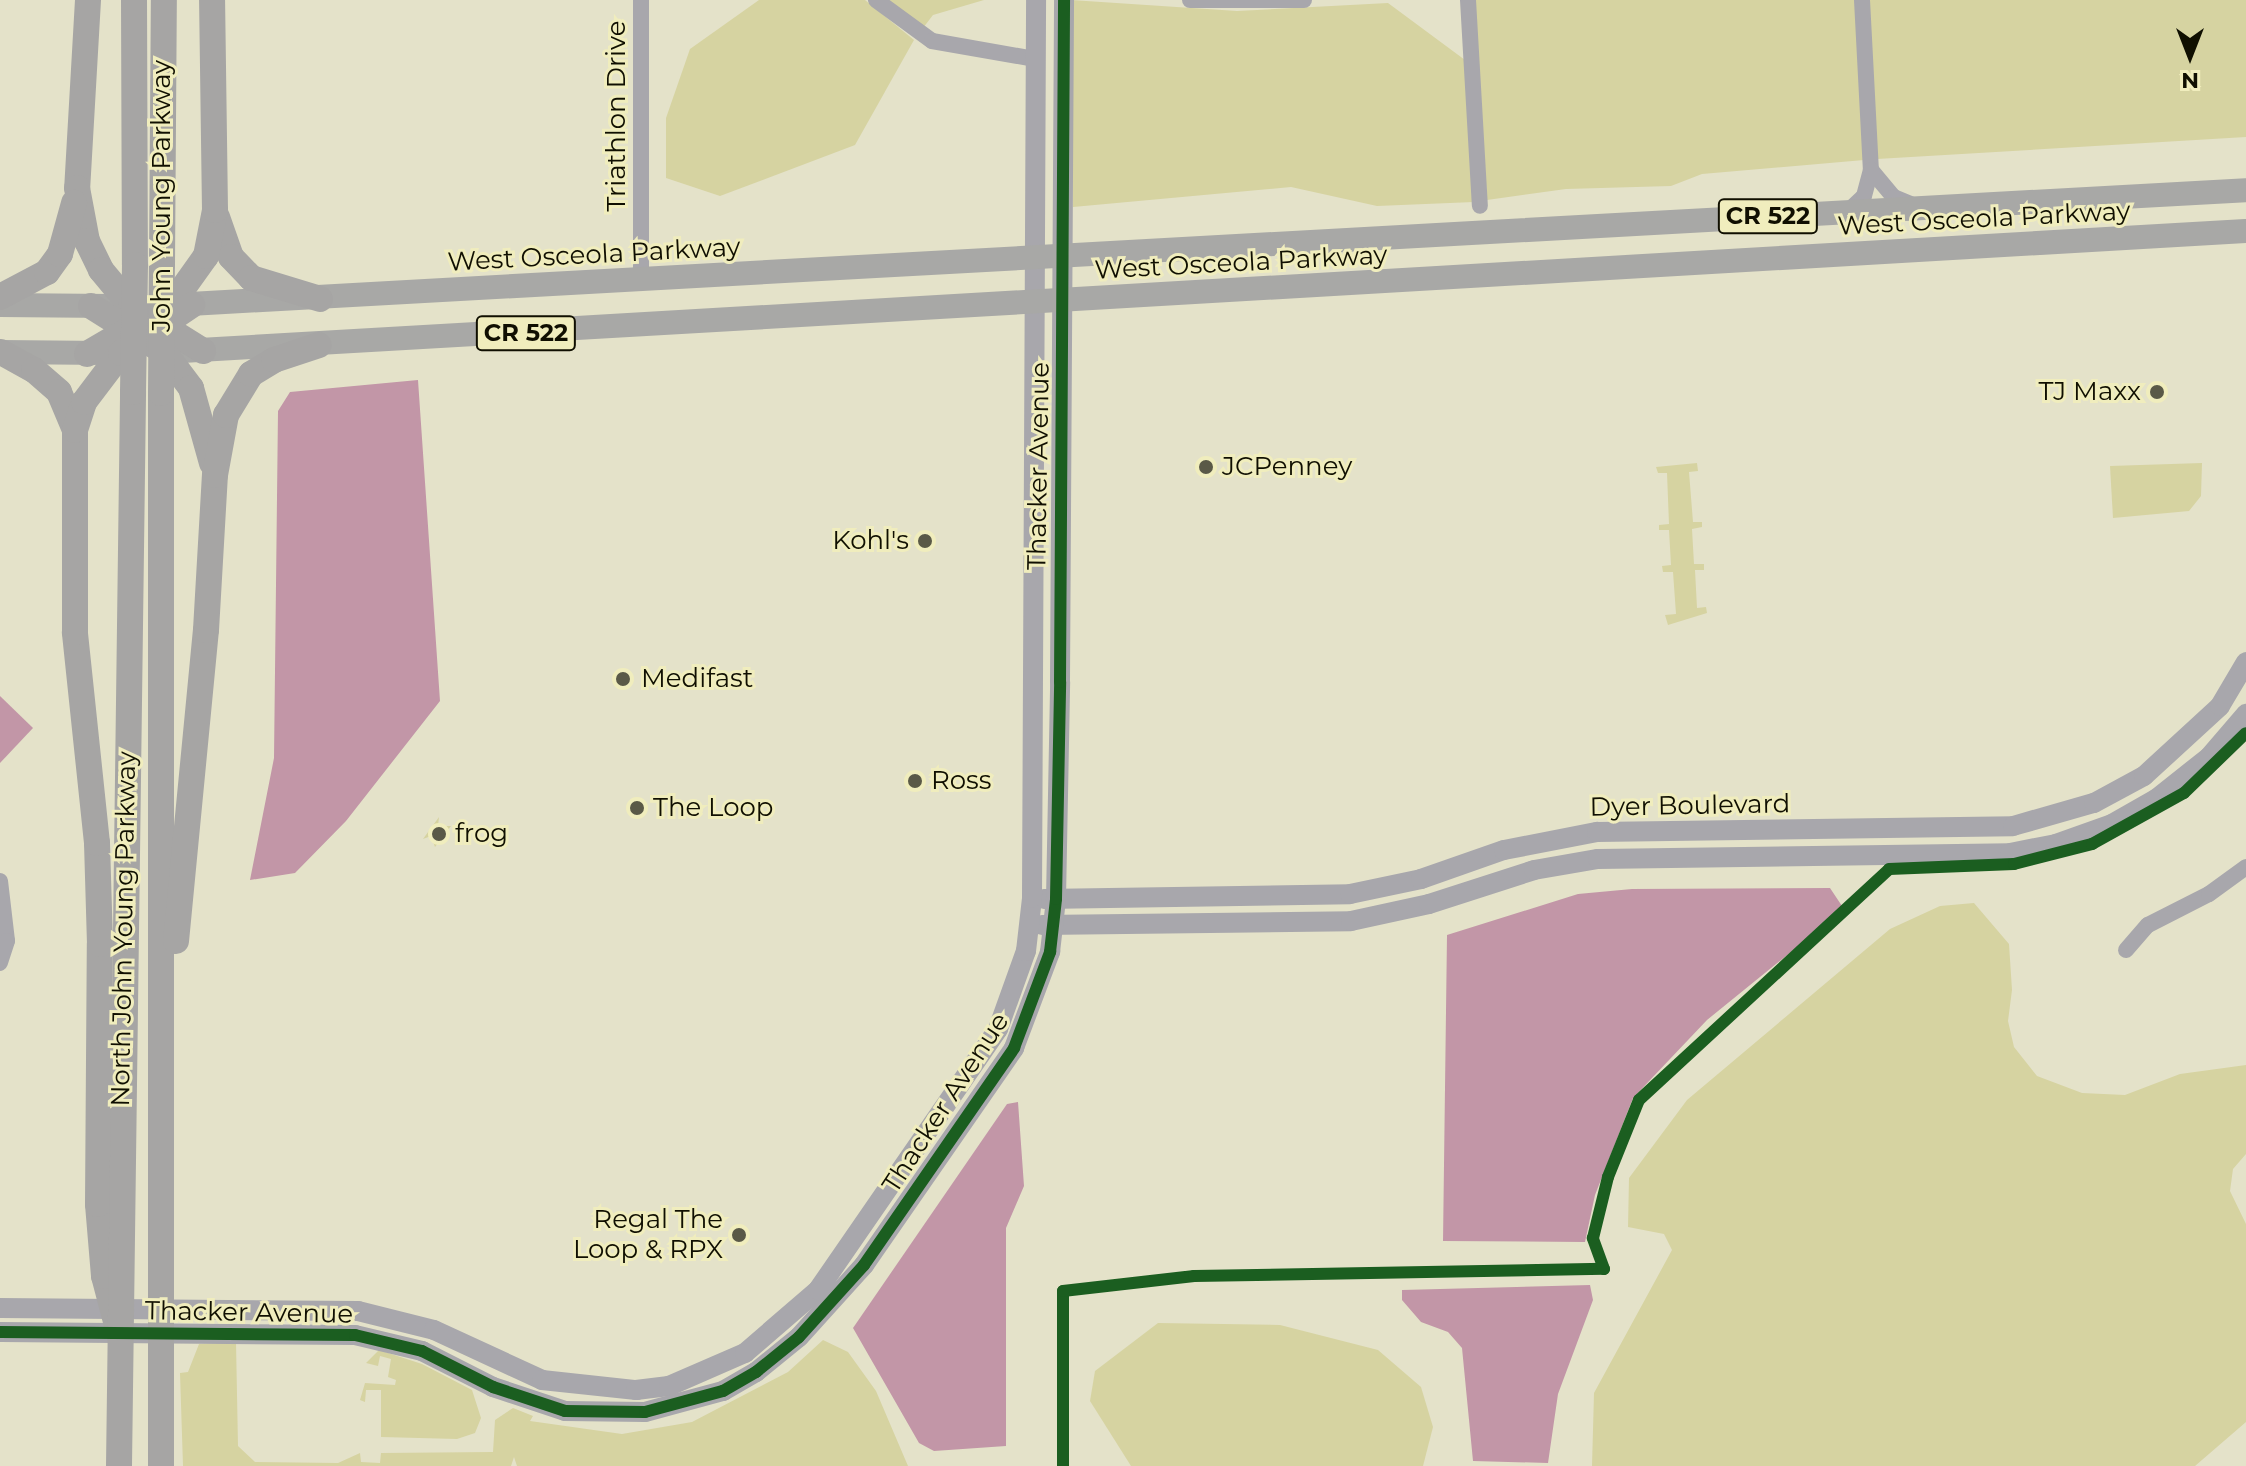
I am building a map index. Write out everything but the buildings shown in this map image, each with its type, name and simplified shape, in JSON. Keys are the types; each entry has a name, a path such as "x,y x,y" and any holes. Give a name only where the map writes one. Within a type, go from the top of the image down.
{"highway":[{"path":"0,297 47,272 65,240 77,188 88,0"},
{"name":"John Young Parkway","path":"133,392 134,0"},
{"name":"John Young Parkway","path":"161,393 164,0"},
{"path":"116,1317 98,1204 97,843 75,632 75,430 84,402 121,353 156,323 206,256 215,210 212,0"},
{"path":"77,188 82,225 95,259 156,323 203,351"},
{"path":"215,210 222,240 242,270 275,288 320,299"},
{"path":"91,306 156,323 195,399 215,475"},
{"path":"87,354 156,323"},
{"path":"160,1164 215,475 226,415 241,385 274,360 319,345"},
{"path":"1,352 34,370 59,392 75,430"},
{"name":"North John Young Parkway","path":"119,1466 116,1317 133,392"},
{"name":"North John Young Parkway","path":"161,393 161,1466"}],"main road":[{"name":"West Osceola Parkway","path":"156,323 320,299 2246,190"},
{"name":"West Osceola Parkway","path":"203,351 2246,231"},
{"path":"0,305 91,306"},
{"path":"1,352 121,353"}],"street":[{"name":"Triathlon Drive","path":"641,0 641,280"},
{"path":"876,0 932,41 1035,59 1036,0"},
{"name":"Thacker Avenue","path":"116,1317 331,1334 400,1344 493,1387 565,1411 605,1415 678,1407 734,1385 780,1355 828,1307 974,1108 1014,1048 1040,988 1056,899 1064,301 1064,0"},
{"path":"1190,0 1304,0"},
{"path":"1468,0 1480,206"},
{"path":"1847,212 1864,196 1871,170 1862,0"},
{"name":"Thacker Avenue","path":"159,1321 358,1311 434,1330 496,1362 573,1387 636,1390 682,1382 745,1353 818,1290 954,1095 998,1029 1017,981 1030,925 1035,59"},
{"path":"1871,170 1894,197 1922,208"},
{"name":"Dyer Boulevard","path":"1032,898 1350,894 1421,879 1538,842 1635,830 1970,830 2049,818 2119,790 2173,754 2220,706 2246,662"},
{"path":"1032,684 1060,682"},
{"path":"1032,705 1060,703"},
{"name":"Dyer Boulevard","path":"1030,925 1351,921 1429,904 1534,870 1631,856 1967,856 2056,844 2112,824 2156,799 2209,757 2246,714"},
{"path":"1631,856 1635,830"},
{"path":"2126,950 2148,925 2209,894 2246,867"},
{"path":"0,881 7,941 0,963"},
{"path":"1350,894 1351,921"},
{"path":"954,1095 974,1108"},
{"path":"0,1308 116,1317"},
{"path":"331,1334 351,1325 358,1311"},
{"path":"0,1332 116,1317"},
{"path":"493,1387 496,1362"}],"shaded area":[{"path":"759,0 865,0 914,40 855,145 720,196 666,178 666,118 690,49"},
{"path":"887,0 984,0 933,15 923,28"},
{"path":"1071,0 1237,11 1388,3 1465,60 1474,202 1377,206 1291,187 1073,207"},
{"path":"1475,0 1855,0 1864,160 1702,174 1671,186 1566,189 1487,200"},
{"path":"1868,0 2246,0 2246,137 1877,159"},
{"path":"418,380 440,701 346,821 295,873 250,880 274,758 278,411 290,392"},
{"path":"1697,463 1698,471 1689,472 1693,522 1702,522 1702,527 1692,529 1694,564 1704,564 1704,570 1695,570 1697,608 1706,607 1707,613 1668,625 1665,615 1676,614 1673,572 1663,572 1662,566 1671,565 1669,530 1659,530 1659,525 1669,524 1667,473 1658,473 1656,467"},
{"path":"2202,463 2201,496 2189,511 2113,518 2110,466"},
{"path":"0,696 33,728 0,763"},
{"path":"439,817 438,826 451,826 435,847 431,836 423,839"},
{"path":"1830,888 1844,909 1707,1020 1633,1098 1595,1195 1585,1242 1443,1241 1447,935 1578,894 1632,889"},
{"path":"1974,903 2009,944 2012,990 2008,1021 2014,1047 2037,1076 2082,1093 2125,1095 2180,1074 2246,1065 2246,1154 2233,1169 2230,1191 2246,1224 2246,1422 2195,1466 1592,1466 1594,1393 1672,1250 1664,1234 1628,1227 1629,1178 1687,1100 1890,929 1940,906"},
{"path":"1018,1102 1024,1186 1006,1228 1006,1446 934,1451 919,1443 853,1328 1007,1104"},
{"path":"1590,1285 1593,1300 1558,1394 1548,1463 1473,1461 1462,1348 1448,1332 1421,1322 1402,1300 1402,1290"},
{"path":"1158,1323 1280,1325 1378,1350 1421,1387 1433,1427 1423,1466 1131,1466 1090,1401 1095,1371"},
{"path":"823,1340 848,1352 876,1391 908,1466 517,1466 514,1457 511,1466 183,1466 180,1373 188,1372 199,1344 236,1342 238,1446 255,1462 338,1463 360,1453 361,1462 380,1463 381,1453 493,1452 495,1420 513,1408 533,1416 530,1421 622,1434 692,1422 788,1372"},
{"path":"379,1350 422,1364 472,1390 481,1418 475,1433 457,1439 381,1437 381,1390 366,1390 365,1402 360,1400 365,1383 395,1385 396,1380 388,1377 391,1359 380,1356 378,1366 366,1363"}],"cycle path":[{"path":"0,1332 355,1335 422,1351 493,1387 565,1411 645,1412 723,1391 756,1372 799,1337 864,1265 1014,1048 1050,952 1056,899 1060,682 1064,0"},
{"path":"1063,1466 1063,1291 1194,1276 1604,1269 1593,1238 1608,1177 1639,1100 1889,869 2014,864 2092,844 2184,793 2246,733"}],"place":[{"name":"TJ Maxx","path":"2157,392"},
{"name":"JCPenney","path":"1206,467"},
{"name":"Kohl's","path":"925,541"},
{"name":"Medifast","path":"623,679"},
{"name":"Ross","path":"915,781"},
{"name":"The Loop","path":"637,808"},
{"name":"frog","path":"439,834"},
{"name":"Regal The Loop & RPX","path":"739,1235"}]}
